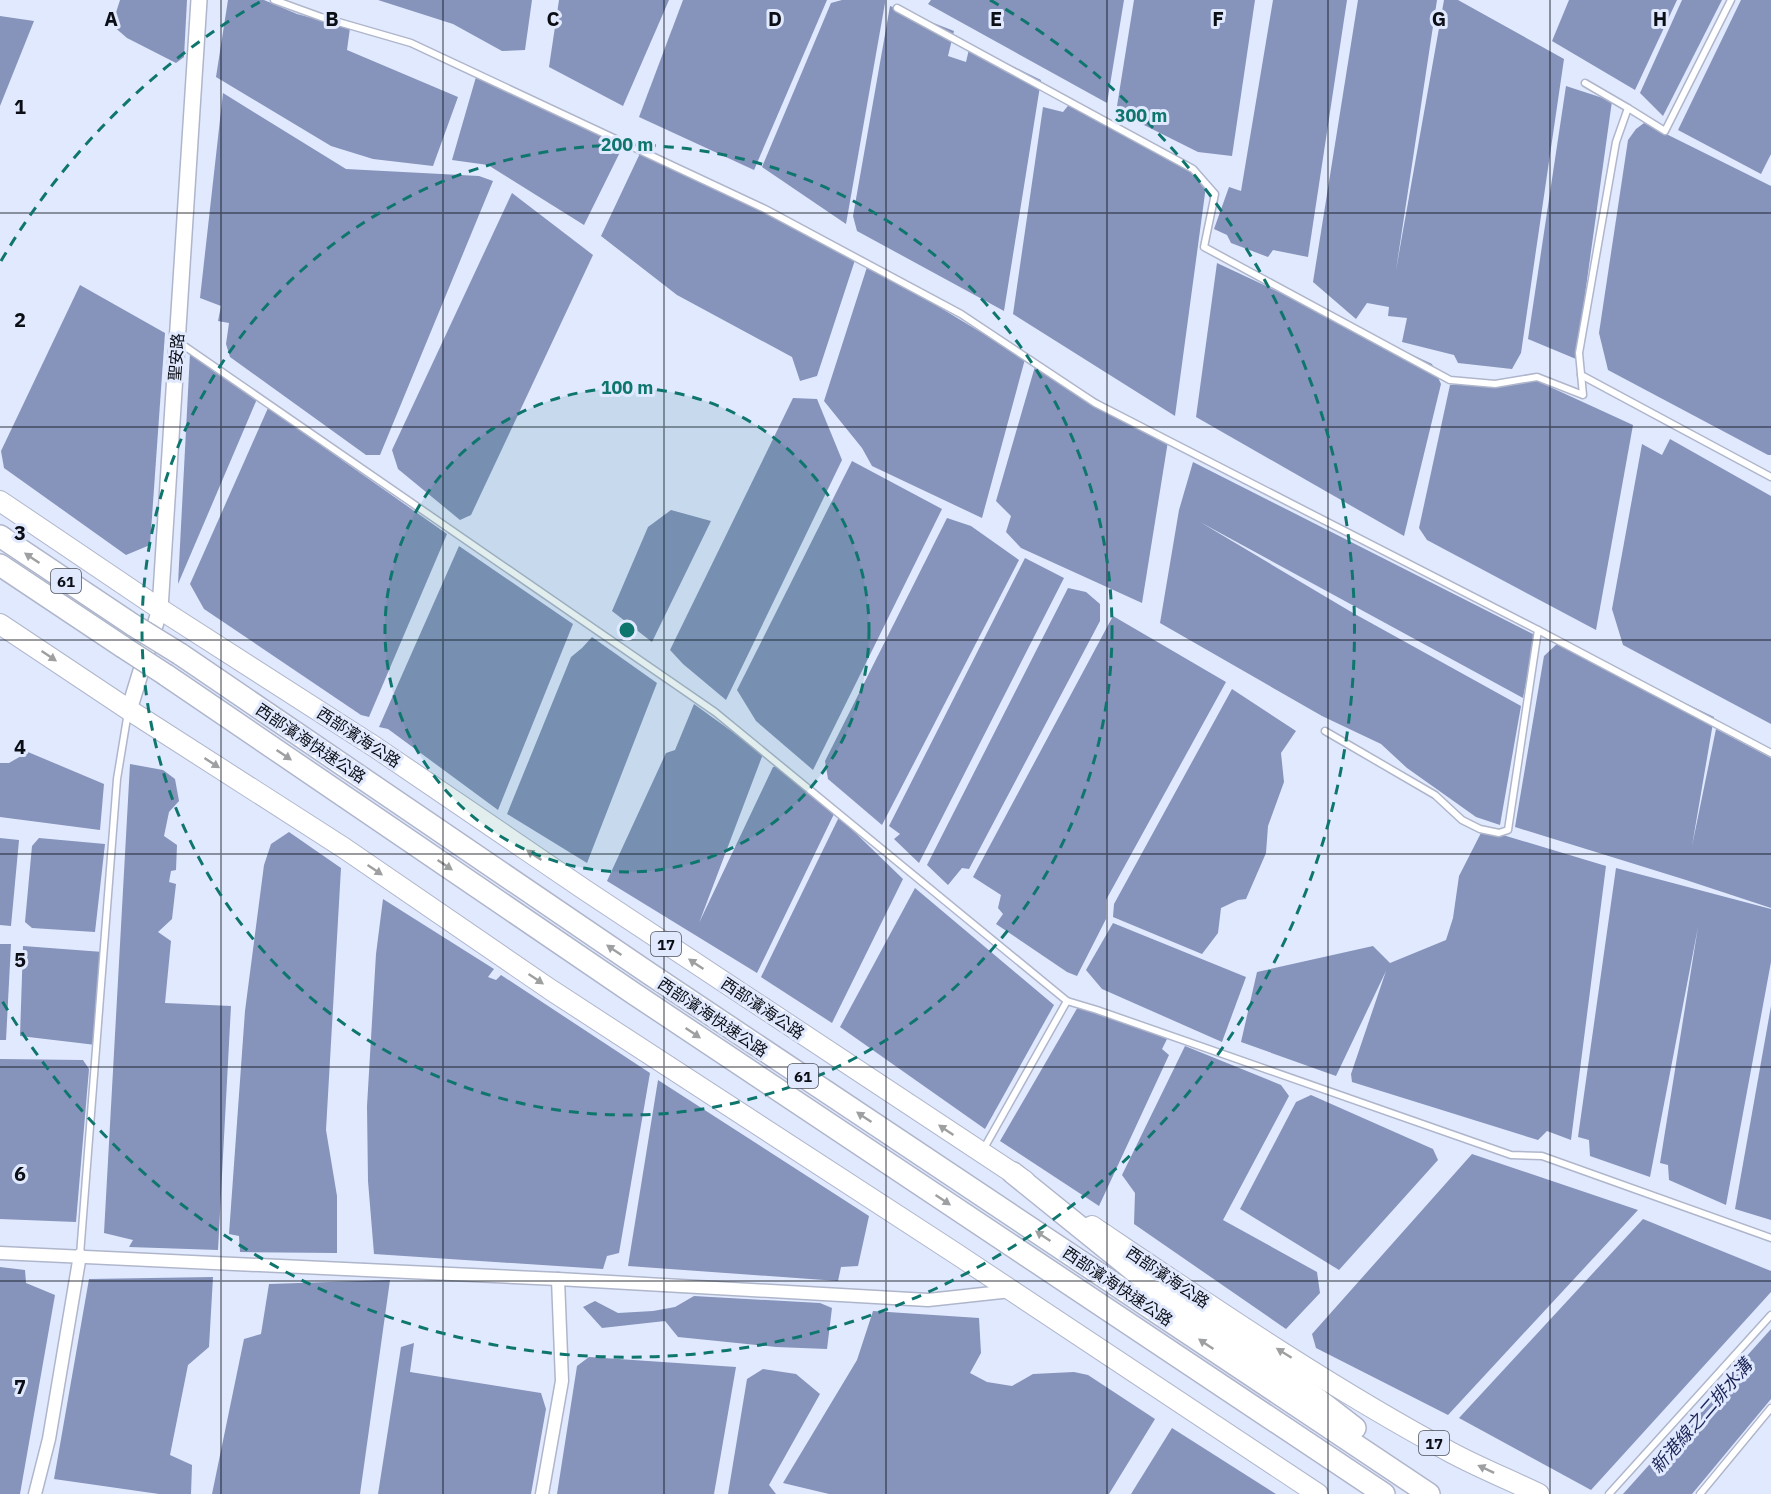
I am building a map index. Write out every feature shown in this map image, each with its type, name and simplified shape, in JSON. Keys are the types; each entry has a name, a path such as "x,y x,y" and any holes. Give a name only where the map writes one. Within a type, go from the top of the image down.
{"highway":[{"name":"西部濱海快速公路","path":"0,536 180,654 647,972 1429,1494"},
{"name":"西部濱海快速公路","path":"0,566 166,675 633,993 1384,1494"},
{"path":"1012,1173 1164,1295 1315,1397 1441,1494"}],"main road":[{"name":"西部濱海公路","path":"0,501 160,609 375,747 585,890 1228,1318 1394,1421 1453,1454 1539,1494"},
{"path":"0,624 344,848 551,990 1318,1494"}],"street":[{"name":"聖安路","path":"129,710 160,609 199,0"},
{"path":"0,1253 558,1279 928,1300 1012,1291"},
{"path":"35,1494 49,1439 80,1255"},
{"path":"542,1494 562,1381 558,1279"}],"lane":[{"path":"274,0 321,17 411,43 765,209 961,314 1095,403 1538,630 1771,753"},
{"path":"1585,83 1665,131 1731,0"},
{"path":"897,8 1193,168 1215,194 1204,248 1450,380 1495,384 1537,377 1583,395 1579,353 1614,154 1628,108"},
{"path":"177,341 715,712 1067,1001 1511,1155 1542,1156 1771,1238"},
{"path":"1581,375 1771,477"},
{"path":"1325,731 1436,795 1462,820 1480,829 1499,833 1508,830 1538,630"},
{"path":"80,1255 117,779 129,710"},
{"path":"981,1153 1067,1001"},
{"path":"1609,1494 1771,1315"},
{"path":"1700,1494 1771,1408"}],"water":[{"path":"120,0 187,0 184,57 176,63 127,38 112,25"},
{"path":"228,0 264,0 297,14 350,28 347,50 458,97 433,166 373,159 331,146 216,77"},
{"path":"378,0 532,0 525,50 502,51 453,24"},
{"path":"559,0 669,0 623,106 549,67"},
{"path":"683,0 827,0 754,170 639,117"},
{"path":"842,0 885,0 846,224 762,167 831,3"},
{"path":"931,0 1124,0 1107,103 928,4"},
{"path":"1134,0 1255,0 1232,156 1198,152 1138,122 1117,106"},
{"path":"1273,0 1347,0 1308,257 1273,250 1268,257 1231,243 1227,235 1214,229 1229,187 1241,191"},
{"path":"1358,0 1437,0 1396,270 1444,0 1458,0 1564,59 1521,353 1512,369 1458,363 1454,355 1402,342 1407,318 1388,316 1389,307 1367,303 1356,319 1313,282"},
{"path":"1569,0 1677,0 1635,90 1552,41"},
{"path":"1682,0 1722,0 1663,116 1640,93"},
{"path":"1741,0 1771,0 1771,154 1761,174 1678,130"},
{"path":"890,6 954,31 948,56 966,62 970,45 1041,80 1004,311 857,231 853,216"},
{"path":"0,16 34,21 0,106"},
{"path":"478,70 624,144 584,225 488,165 452,160"},
{"path":"1566,86 1612,101 1576,359 1528,339"},
{"path":"223,93 346,169 479,176 493,181 380,455 366,455 230,357 226,344 229,323 218,321 221,306 200,298"},
{"path":"1071,102 1198,168 1206,186 1175,416 1013,314 1043,107 1063,112"},
{"path":"1644,123 1771,186 1771,455 1608,370 1599,333 1628,140"},
{"path":"643,147 757,203 855,260 817,376 800,381 792,357 677,295 601,236"},
{"path":"512,193 593,255 471,515 460,520 398,469 392,450"},
{"path":"1217,263 1432,364 1441,384 1404,536 1196,417"},
{"path":"868,264 1025,359 982,518 872,466 862,448 824,401"},
{"path":"80,285 165,333 150,545 126,555 4,468 1,451"},
{"path":"190,353 257,399 178,584"},
{"path":"1036,363 1168,441 1142,603 1021,548 1006,532 1011,516 996,501"},
{"path":"1537,381 1633,425 1596,630 1427,540 1419,528 1450,385"},
{"path":"793,398 817,399 842,460 726,700 670,650"},
{"path":"268,408 447,534 369,717 361,715 204,609 190,584"},
{"path":"1670,439 1771,496 1771,724 1623,645 1612,609 1642,444 1662,455"},
{"path":"852,461 942,509 813,770 756,721 737,690"},
{"path":"1193,462 1535,635 1523,698 1200,522 1353,613 1521,706 1500,825 1476,817 1407,768 1381,744 1322,716 1160,623 1179,510"},
{"path":"671,510 711,521 652,642 612,611 648,527"},
{"path":"947,518 971,526 1019,560 882,825 828,779 825,761"},
{"path":"459,546 573,624 498,810 388,729 379,727"},
{"path":"1025,558 1064,578 919,863 894,839 900,834 889,826"},
{"path":"1068,588 1086,592 1100,604 1100,621 969,869 962,868 948,885 927,865"},
{"path":"1113,616 1226,682 1106,900 1106,919 1077,976 1067,972 996,924 1003,914 998,908 1001,895 973,877"},
{"path":"592,637 657,683 587,863 507,814 571,657"},
{"path":"1559,642 1714,717 1692,846 1716,729 1771,758 1771,908 1515,827 1544,656"},
{"path":"1232,689 1296,731 1281,753 1284,782 1268,826 1266,853 1246,899 1221,908 1218,933 1202,954 1113,917 1114,904"},
{"path":"694,704 763,754 699,923 773,767 779,766 834,814 757,973 607,881 666,753 675,750"},
{"path":"28,752 104,784 100,830 0,817 0,763 9,763"},
{"path":"130,764 163,770 175,779 179,801 169,812 164,836 177,845 176,870 171,871 169,882 176,884 172,919 158,932 171,941 165,1003 231,1006 218,1250 129,1247 133,1240 104,1233"},
{"path":"839,817 903,879 832,1023 761,977"},
{"path":"1483,829 1606,866 1571,1140 1547,1131 1538,1140 1352,1082 1351,1074 1386,971 1336,1076 1241,1042 1257,972 1373,946 1390,963 1446,940 1453,918 1459,876"},
{"path":"289,832 341,868 326,1130 337,1196 337,1253 240,1252 239,1236 229,1234 245,1011 264,865 271,844"},
{"path":"0,838 19,840 11,926 0,925"},
{"path":"39,838 105,844 95,932 32,928 25,922 32,846"},
{"path":"1616,868 1771,909 1771,962 1726,1205 1669,1180 1668,1165 1660,1163 1698,927 1650,1177 1590,1156 1589,1140 1578,1137"},
{"path":"915,888 1054,1005 985,1129 840,1027"},
{"path":"383,899 494,969 488,977 496,980 501,975 650,1073 619,1253 607,1256 603,1269 374,1254 368,1181 367,1106 376,954"},
{"path":"1113,923 1246,977 1222,1042 1102,989 1086,970"},
{"path":"0,944 11,944 6,1040 0,1040"},
{"path":"23,946 103,952 96,1045 20,1036"},
{"path":"1079,1005 1167,1039 1162,1049 1169,1055 1099,1206 1000,1141"},
{"path":"1771,1006 1771,1220 1735,1209"},
{"path":"1185,1046 1281,1085 1289,1096 1223,1220 1317,1272 1320,1293 1286,1329 1134,1224 1135,1193 1122,1175"},
{"path":"0,1059 83,1060 89,1069 76,1222 0,1219"},
{"path":"658,1080 869,1216 858,1266 841,1267 838,1281 628,1266"},
{"path":"1311,1095 1433,1149 1438,1160 1339,1270 1240,1209 1296,1102"},
{"path":"1472,1154 1638,1210 1448,1415 1316,1348 1312,1334"},
{"path":"1643,1219 1771,1271 1771,1292 1591,1490 1459,1418"},
{"path":"0,1267 25,1270 26,1283 55,1295 20,1494 0,1494"},
{"path":"213,1277 209,1347 188,1365 170,1455 192,1465 191,1494 159,1494 54,1479 89,1279"},
{"path":"390,1280 360,1494 212,1494 244,1339 261,1334 269,1284"},
{"path":"694,1296 820,1303 832,1308 827,1349 776,1347 678,1337 665,1321 602,1328 583,1307 595,1301 618,1313 653,1311 675,1307"},
{"path":"873,1311 979,1318 981,1353 970,1373 987,1382 1012,1386 1033,1374 1074,1372 1088,1375 1155,1419 1109,1494 829,1494 783,1483 857,1360"},
{"name":"新港線之二排水溝","path":"1771,1329 1771,1399 1692,1494 1623,1494"},
{"path":"414,1343 410,1372 541,1393 546,1409 531,1494 378,1494 401,1347"},
{"path":"589,1357 736,1367 714,1494 557,1494 577,1366"},
{"path":"763,1369 796,1374 820,1394 769,1485 776,1494 728,1494 747,1379"},
{"path":"1172,1428 1276,1494 1131,1494"}]}
